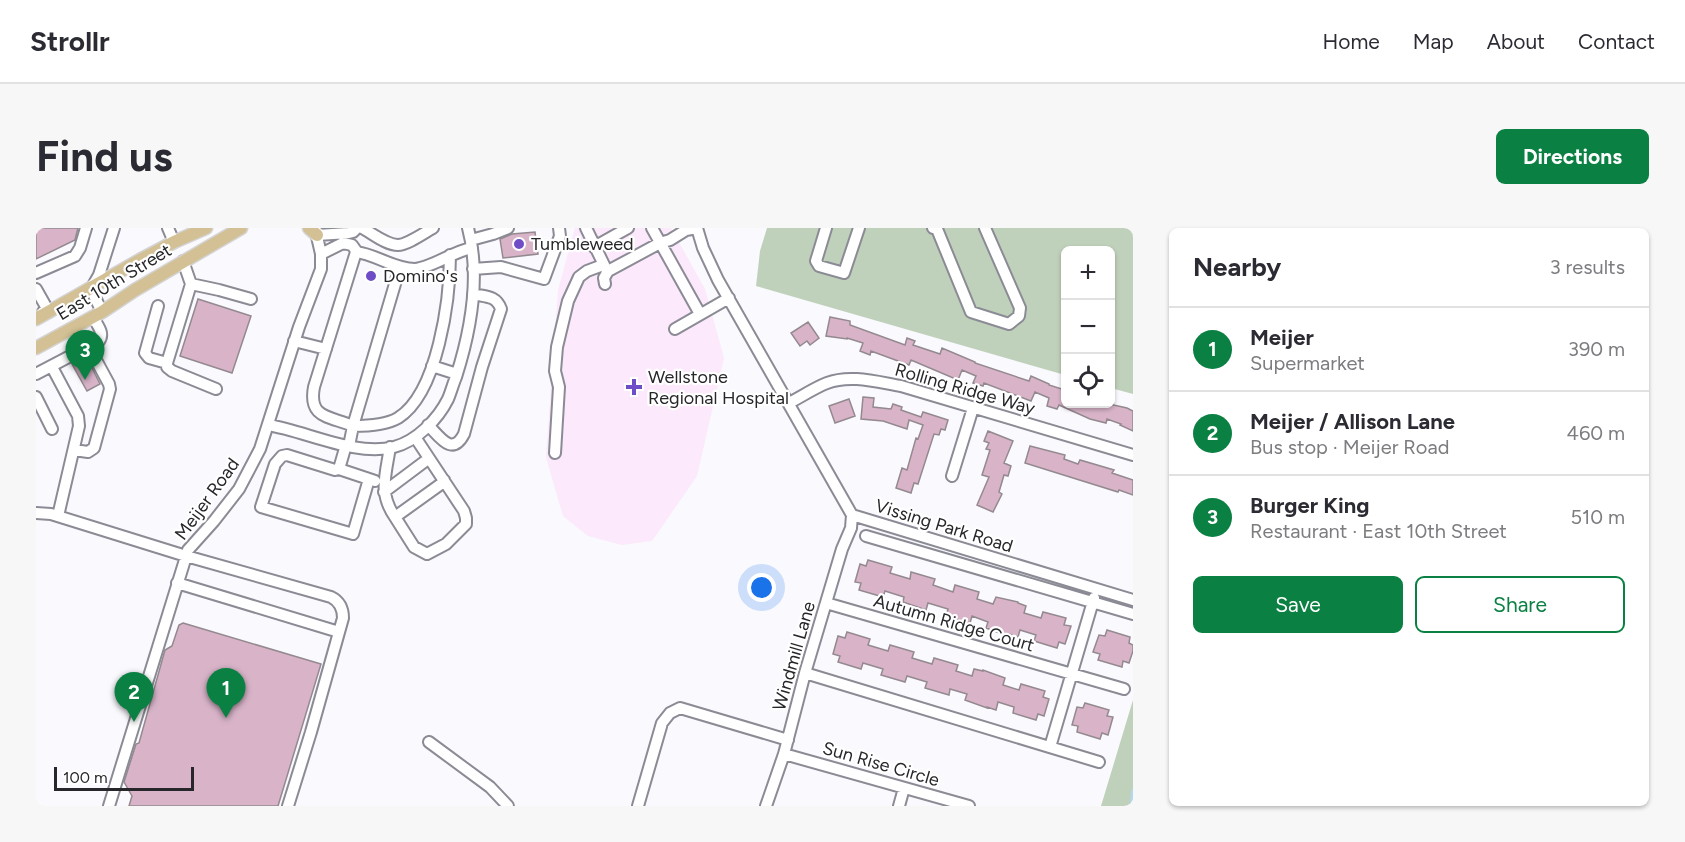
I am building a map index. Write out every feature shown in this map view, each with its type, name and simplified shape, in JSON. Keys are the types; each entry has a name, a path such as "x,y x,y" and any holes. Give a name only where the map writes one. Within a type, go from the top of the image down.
{"main road":[{"name":"East 10th Street","path":"36,319 174,242 206,228"},
{"name":"East 10th Street","path":"36,348 97,315 241,228"}],"street":[{"path":"36,273 75,256 86,228"},
{"path":"36,375 89,347 102,337 91,289 99,275 114,228"},
{"path":"168,228 174,242"},
{"path":"313,230 342,235 357,229 397,245 433,228"},
{"path":"268,425 348,446 371,449 394,447 415,437 428,425 448,399 471,319 473,268 472,244 468,228"},
{"path":"321,254 343,243 400,267 416,269 428,266 508,228"},
{"path":"473,268 501,267 544,279 560,236 559,228"},
{"path":"586,228 606,268 605,284"},
{"path":"594,247 628,228"},
{"path":"652,228 700,314"},
{"path":"555,453 559,387 555,371 557,347 568,301 579,277 587,271 606,268 670,240 686,230 697,228"},
{"name":"Vissing Park Road","path":"697,228 703,248 718,280 852,515 1133,600"},
{"path":"826,228 816,261 819,266 844,273 859,228"},
{"path":"933,228 937,229 971,312 1009,324 1019,316 1020,308 985,228"},
{"path":"357,229 312,398 313,406 317,411 353,426 397,419 417,400 432,366 443,330 450,276 450,255"},
{"name":"Meijer Road","path":"109,806 188,550 239,489 261,448 294,341 321,269 321,254 313,230"},
{"path":"183,261 191,284 167,368 216,389"},
{"path":"339,469 348,446 400,267"},
{"path":"191,284 251,299"},
{"path":"36,289 50,312 36,313"},
{"path":"428,425 447,444 453,445 459,442 464,434 501,309 495,298 472,294"},
{"path":"675,329 729,298"},
{"path":"158,306 146,353 149,358 167,363"},
{"path":"294,341 326,349"},
{"path":"74,450 88,452 94,448 110,389 89,347"},
{"path":"432,366 457,374"},
{"path":"52,367 78,416 80,426 58,516"},
{"name":"Rolling Ridge Way","path":"789,403 827,383 851,378 901,386 1133,455"},
{"path":"36,397 52,429"},
{"path":"952,476 973,408"},
{"path":"390,447 384,486 386,502 414,547 427,554 446,544 466,524 466,518 464,511 415,437"},
{"path":"369,479 353,534 261,507 275,464 282,456 287,455 334,470 339,469 376,481 384,486"},
{"path":"384,486 428,459"},
{"path":"395,517 444,480"},
{"path":"36,513 58,516 335,599 342,608 343,618 288,806"},
{"name":"Windmill Lane","path":"766,806 784,754 842,549 851,528 852,515"},
{"path":"866,536 1133,614"},
{"path":"177,583 339,632"},
{"path":"1050,747 1096,589"},
{"name":"Autumn Ridge Court","path":"826,603 1124,689"},
{"path":"806,673 1099,762"},
{"path":"638,806 662,723 670,713 680,708 788,740"},
{"path":"429,742 490,787 508,806"},
{"name":"Sun Rise Circle","path":"784,754 969,806"},
{"path":"899,806 904,788"}],"shaded area":[{"name":"Wellstone Regional Hospital","path":"575,228 671,228 705,289 724,358 697,476 652,541 622,545 588,536 563,516 546,457 558,290"}],"green space":[{"path":"767,228 1133,228 1133,394 1115,389 1115,246 1061,246 1061,374 756,286 760,251"},
{"path":"1133,700 1133,806 1101,806"}],"building":[{"path":"36,228 78,228 75,240 36,259"},
{"name":"Tumbleweed","path":"535,232 538,254 503,258 500,239 512,234"},
{"path":"198,299 251,316 232,373 180,356"},
{"path":"830,317 850,321 850,325 905,345 907,338 915,341 913,345 940,354 942,348 975,363 1029,381 1031,376 1061,389 1061,406 1059,405 1057,409 1047,406 1049,398 1035,392 1031,401 984,383 983,386 973,383 976,376 962,370 958,380 911,360 909,365 871,351 870,355 860,351 863,343 847,338 826,336"},
{"path":"808,322 819,338 810,345 807,341 800,346 791,333"},
{"path":"86,356 100,384 87,391 72,364"},
{"path":"863,397 874,398 873,407 891,409 893,404 902,407 901,410 921,417 923,412 948,420 945,430 941,429 939,435 934,434 918,484 914,483 911,493 896,488 902,468 907,470 916,438 918,439 923,425 909,420 907,429 883,421 861,419"},
{"path":"849,399 855,416 835,423 829,406"},
{"path":"1115,405 1127,408 1133,411 1133,431 1107,419 1106,423 1090,419 1066,408 1115,408"},
{"path":"988,431 1013,441 1004,463 1011,466 1008,476 1004,475 999,492 1002,494 993,512 977,505 989,477 982,475 990,450 986,449 989,443 984,441"},
{"path":"1030,446 1065,455 1064,459 1078,464 1080,460 1114,470 1112,473 1133,480 1133,495 1025,463"},
{"path":"868,560 892,567 890,573 910,579 911,572 935,579 933,585 953,592 955,585 979,592 977,599 993,604 996,597 1026,606 1024,613 1041,618 1043,612 1066,618 1064,625 1071,626 1065,644 1059,642 1057,648 1034,641 1036,635 1020,630 1018,637 1009,634 1008,636 986,628 988,622 972,616 970,623 946,616 948,609 928,603 926,610 903,602 904,597 885,591 883,597 859,590 861,583 855,582 860,564 866,566"},
{"path":"183,623 321,664 278,806 129,806 132,796 124,782 136,744 139,743 165,650 172,646 179,625"},
{"path":"1107,630 1130,637 1129,643 1133,645 1133,651 1129,663 1123,661 1122,667 1098,660 1100,654 1093,652 1099,635 1105,636"},
{"path":"847,632 870,639 868,645 888,651 890,645 914,652 912,658 932,664 934,658 958,665 956,671 972,676 974,669 983,670 1005,678 1003,685 1019,690 1021,684 1045,691 1043,697 1049,699 1044,716 1038,714 1036,720 1013,713 1014,707 998,702 996,710 987,708 965,700 967,694 950,689 949,695 925,688 927,682 907,676 905,682 881,675 883,669 863,663 861,669 838,662 840,656 833,654 838,636 845,638"},
{"path":"1085,703 1109,710 1107,716 1113,717 1108,735 1102,733 1100,739 1077,732 1078,726 1072,725 1077,707 1083,708"}],"waterway":[{"path":"1131,806 1133,790"}],"place":[{"name":"Tumbleweed","path":"519,244"},
{"name":"Domino's","path":"371,276"},
{"name":"Burger King","path":"85,380"},
{"name":"Wellstone Regional Hospital","path":"634,387"},
{"name":"Meijer","path":"226,718"},
{"name":"Meijer / Allison Lane","path":"134,722"}]}
